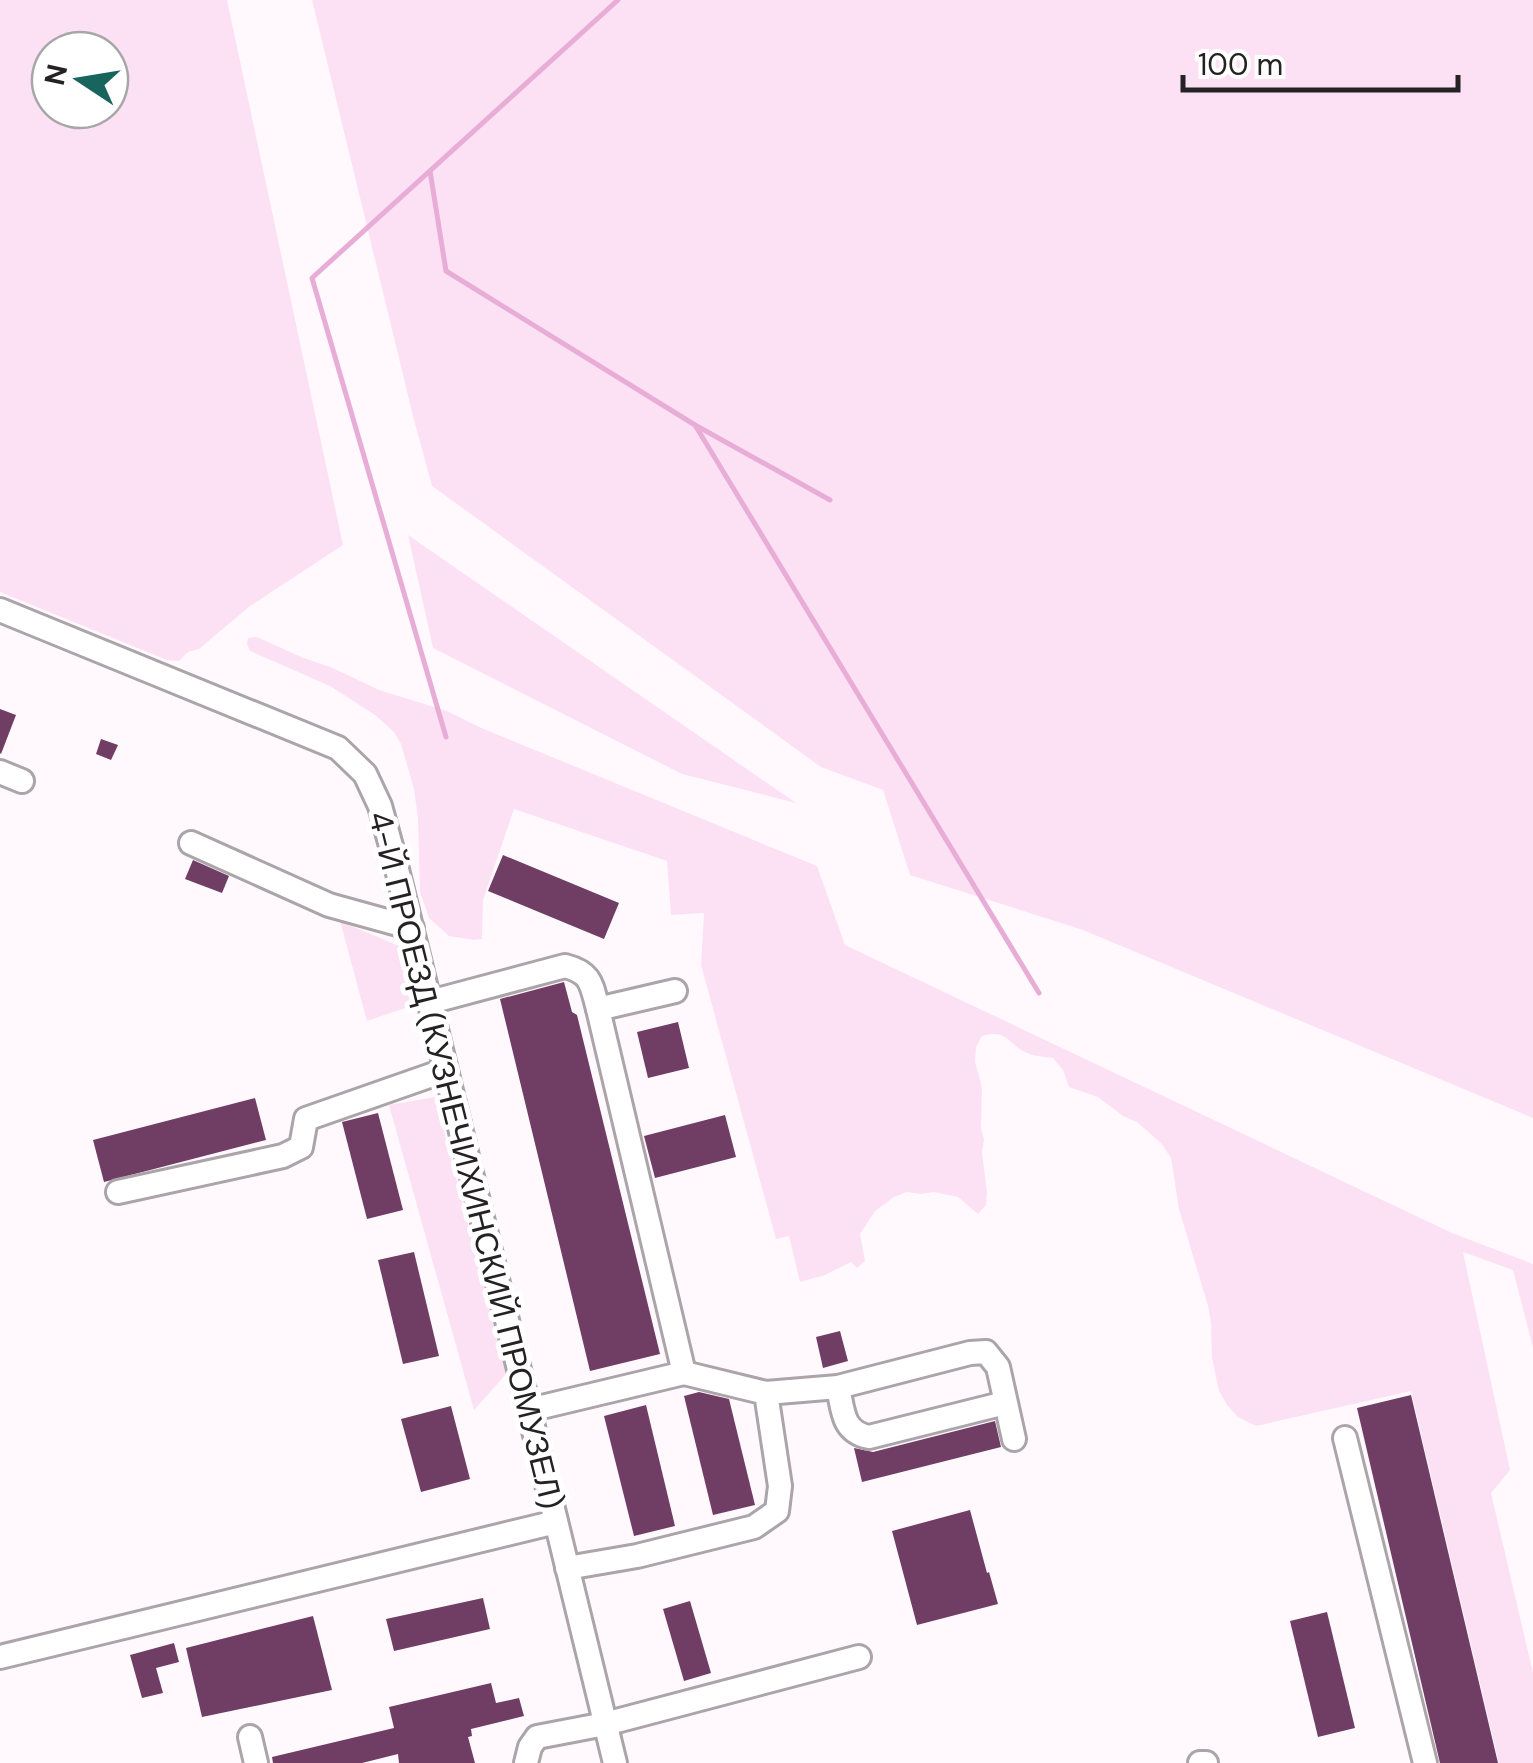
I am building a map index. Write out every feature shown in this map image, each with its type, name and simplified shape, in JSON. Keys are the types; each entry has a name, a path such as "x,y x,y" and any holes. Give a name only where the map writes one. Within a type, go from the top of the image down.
{"street":[{"name":"4-Й ПРОЕЗД (КУЗНЕЧИХИНСКИЙ ПРОМУЗЕЛ)","path":"0,610 338,748 365,774 380,806 412,928 615,1763"},
{"path":"191,843 329,905 412,928"},
{"path":"430,1002 564,966 589,978 684,1373"},
{"path":"598,1009 675,992"},
{"path":"118,1192 283,1156 301,1147 306,1118 446,1070"},
{"path":"529,1410 684,1373 766,1393 838,1386 970,1352 986,1352 998,1367 1014,1439"},
{"path":"838,1386 847,1426 856,1435 869,1437 1005,1403"},
{"path":"567,1568 637,1556 754,1527 777,1512 780,1486 766,1393"},
{"path":"1345,1438 1425,1763"},
{"path":"0,1657 556,1522"},
{"path":"526,1763 537,1737 606,1724 859,1657"},
{"path":"250,1736 256,1763"}],"shaded area":[{"path":"0,0 227,0 343,545 250,606 199,649 188,652 179,661 167,660 0,592"},
{"path":"312,0 1533,0 1533,1118 1083,930 910,875 883,790 821,767 432,486"},
{"path":"408,535 796,803 682,774 433,648"},
{"path":"257,637 379,690 447,711 817,866 845,945 1452,1233 1533,1264 1533,1348 1513,1270 1463,1252 1510,1470 1491,1493 1533,1673 1533,1763 1499,1763 1411,1391 1256,1426 1238,1417 1219,1391 1208,1306 1179,1209 1171,1158 1161,1143 1098,1097 1069,1087 1053,1058 1027,1053 997,1034 982,1036 975,1062 982,1087 986,1205 978,1214 958,1197 934,1192 907,1192 894,1197 875,1211 860,1234 865,1261 857,1268 851,1262 800,1282 789,1236 776,1239 701,965 704,913 671,915 667,861 514,809 483,900 482,939 449,936 429,918 420,892 414,789 394,732 330,686 250,651 248,638"},
{"path":"340,921 399,946 417,1004 367,1021"},
{"path":"435,1097 507,1373 474,1410 389,1105"}],"building":[{"path":"0,709 16,715 1,754 0,753"},
{"path":"101,739 118,745 111,760 96,754"},
{"path":"503,855 619,903 604,939 488,891"},
{"path":"193,860 229,876 222,893 185,879"},
{"path":"564,982 572,1012 577,1015 660,1354 590,1371 500,999"},
{"path":"678,1022 689,1068 648,1078 637,1032"},
{"path":"255,1098 266,1140 104,1182 93,1140"},
{"path":"378,1113 403,1210 367,1219 342,1122"},
{"path":"725,1115 736,1157 655,1178 644,1136"},
{"path":"414,1252 439,1356 403,1364 378,1260"},
{"path":"840,1331 848,1361 823,1368 816,1337"},
{"path":"699,1392 729,1399 755,1505 713,1515 684,1396"},
{"path":"1411,1395 1498,1763 1440,1763 1357,1408"},
{"path":"646,1405 675,1526 634,1536 604,1416"},
{"path":"451,1406 470,1479 421,1492 401,1419"},
{"path":"995,1421 1001,1447 862,1482 854,1448 873,1452"},
{"path":"970,1510 998,1604 917,1625 892,1531"},
{"path":"483,1598 490,1629 394,1651 386,1619"},
{"path":"690,1601 711,1673 684,1681 663,1609"},
{"path":"1327,1612 1355,1728 1318,1737 1290,1621"},
{"path":"313,1616 332,1690 202,1717 186,1648"},
{"path":"174,1643 179,1662 156,1668 163,1693 142,1698 130,1655"},
{"path":"491,1683 496,1703 519,1698 524,1716 471,1729 472,1736 468,1737 475,1763 399,1763 398,1754 362,1763 273,1763 272,1757 394,1728 389,1707"}],"waterway":[{"path":"446,737 312,278 618,0"},
{"path":"430,171 446,271 695,425 830,500"},
{"path":"695,425 1039,993"}]}
